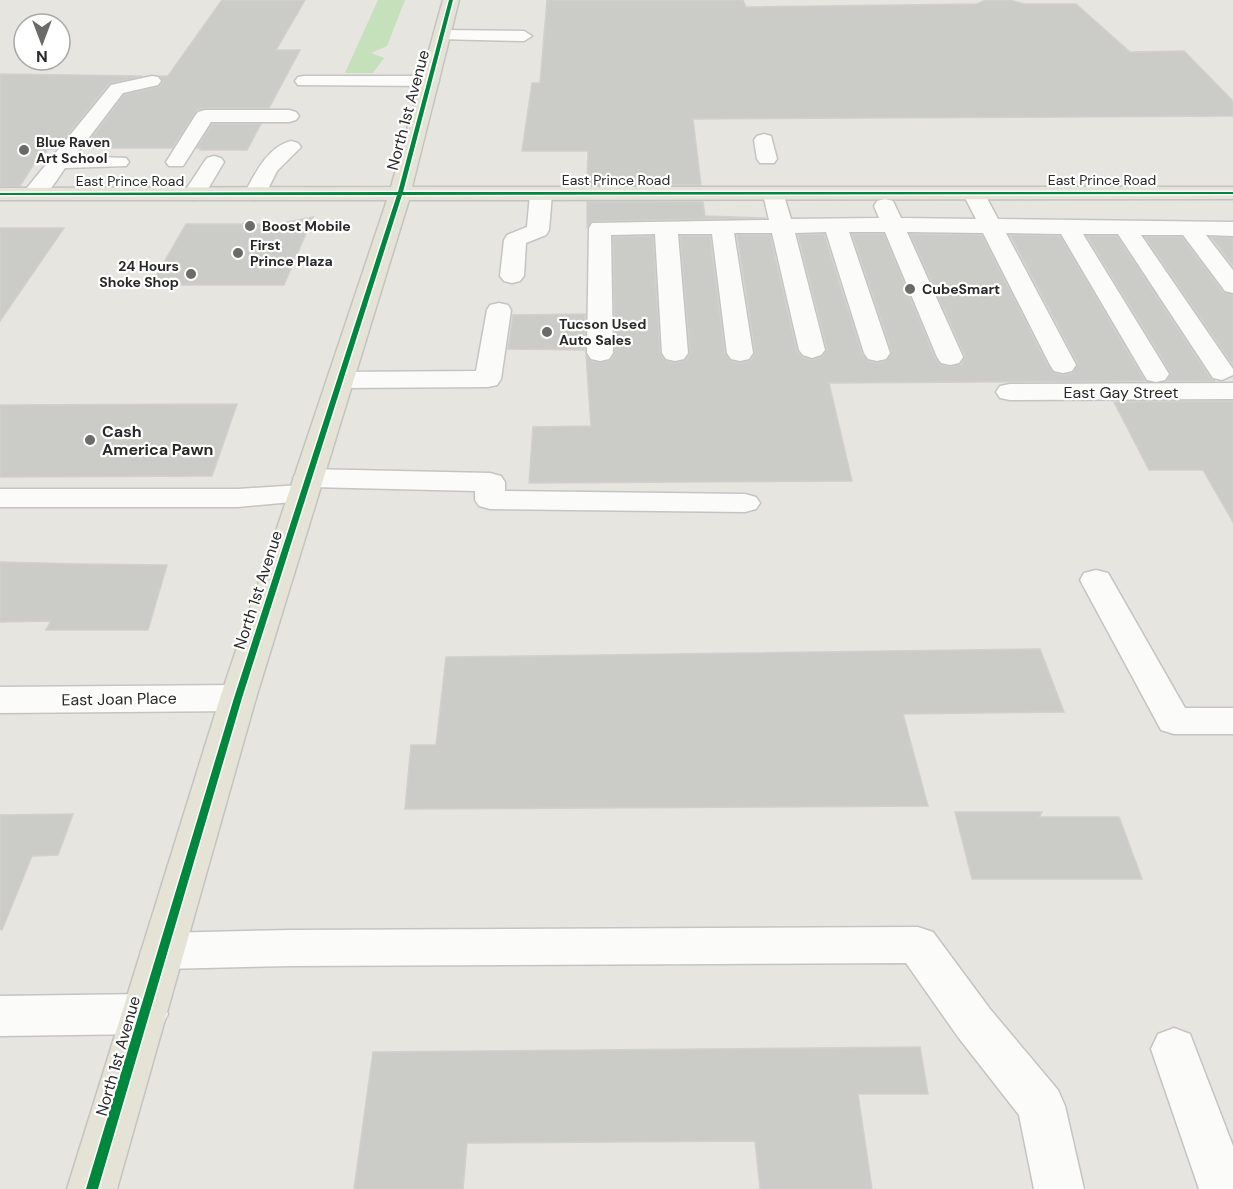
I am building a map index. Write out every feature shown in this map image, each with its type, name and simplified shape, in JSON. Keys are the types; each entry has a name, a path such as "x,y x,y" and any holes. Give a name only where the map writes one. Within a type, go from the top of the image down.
{"main road":[{"name":"North 1st Avenue","path":"93,1189 238,698 400,194 452,0"},
{"name":"East Prince Road","path":"0,194 1233,194"}],"street":[{"path":"442,35 524,36"},
{"path":"34,194 117,89 152,81"},
{"path":"304,81 430,81"},
{"path":"176,162 205,116 289,116"},
{"path":"255,194 268,168 291,147"},
{"path":"59,162 119,162 96,194"},
{"path":"194,194 214,162"},
{"path":"512,276 515,240 538,230 541,194"},
{"path":"774,194 812,350"},
{"path":"880,194 950,357"},
{"path":"974,194 1063,365"},
{"path":"835,225 877,353"},
{"path":"600,353 600,228 894,225 1233,229"},
{"path":"722,226 740,353"},
{"path":"666,227 675,353"},
{"path":"1071,227 1068,227 1156,374"},
{"path":"1125,228 1228,381"},
{"path":"1190,229 1233,286"},
{"path":"340,380 488,379 499,310"},
{"name":"East Gay Street","path":"1010,392 1228,381"},
{"path":"0,498 238,498 306,486 490,482 490,500 745,503"},
{"path":"1096,580 1174,720 1233,721"},
{"name":"East Joan Place","path":"0,700 238,698"},
{"path":"163,951 291,948 918,945 974,1023 1041,1106 1059,1189"},
{"path":"0,1016 145,1014"},
{"path":"1174,1049 1224,1189"}],"green space":[{"path":"378,0 405,0 387,46 371,53 384,58 373,73 345,73"}],"building":[{"path":"222,0 305,0 276,50 300,50 269,108 197,110 172,148 84,148 124,95 160,86 163,81 160,76 168,76"},
{"path":"547,0 743,0 746,7 977,4 986,0 1009,0 1024,4 1076,4 1130,52 1184,51 1233,101 1233,116 693,119 701,185 587,185 588,151 522,151 532,83 540,83"},
{"path":"0,74 142,76 109,84 56,149 48,149 45,153 41,153 20,186 0,186"},
{"path":"212,124 261,124 247,150 200,150 201,148 197,148"},
{"path":"587,202 703,202 705,216 766,218 592,221 587,227"},
{"name":"First Prince Plaza","path":"313,217 284,285 151,285 186,224 278,224"},
{"path":"0,228 64,228 0,321"},
{"path":"824,234 862,354 868,361 877,363 886,361 892,352 852,234 884,234 935,358 941,365 950,367 961,364 965,356 910,234 982,235 1048,366 1054,373 1063,375 1072,373 1078,364 1010,235 1060,236 1145,381 829,383 852,481 529,483 533,427 591,426 586,355 591,361 600,363 611,360 615,353 613,237 653,236 660,353 666,361 675,363 686,360 690,353 680,236 710,236 725,353 731,361 740,363 751,360 755,353 737,235 770,235 797,351 802,357 813,360 823,356 827,349 798,235"},
{"path":"1087,236 1117,236 1211,379 1215,381 1167,381 1171,373"},
{"path":"1145,237 1182,237 1223,292 1233,295 1233,365"},
{"path":"1211,237 1233,238 1233,266"},
{"path":"585,314 585,350 508,349 513,315"},
{"path":"1233,401 1233,522 1203,470 1149,470 1114,402"},
{"path":"237,404 212,476 0,477 0,405"},
{"path":"0,562 167,565 148,630 46,630 51,621 0,622"},
{"path":"1040,649 1064,712 903,714 928,806 405,809 411,745 436,745 446,657"},
{"path":"955,812 1042,812 1039,817 1119,817 1142,879 972,879"},
{"path":"73,814 58,855 32,856 2,930 0,929 0,815"},
{"path":"920,1047 928,1094 858,1094 872,1189 760,1189 755,1141 467,1143 463,1189 354,1189 373,1052"}],"cycle path":[{"path":"92,1189 238,698 400,194 451,0"},
{"path":"0,194 1233,193"}],"place":[{"name":"Blue Raven Art School","path":"24,150"},
{"name":"Boost Mobile","path":"250,226"},
{"name":"First Prince Plaza","path":"238,253"},
{"name":"24 Hours Shoke Shop","path":"191,274"},
{"name":"CubeSmart","path":"910,289"},
{"name":"Tucson Used Auto Sales","path":"547,332"},
{"name":"Cash America Pawn","path":"90,440"}]}
